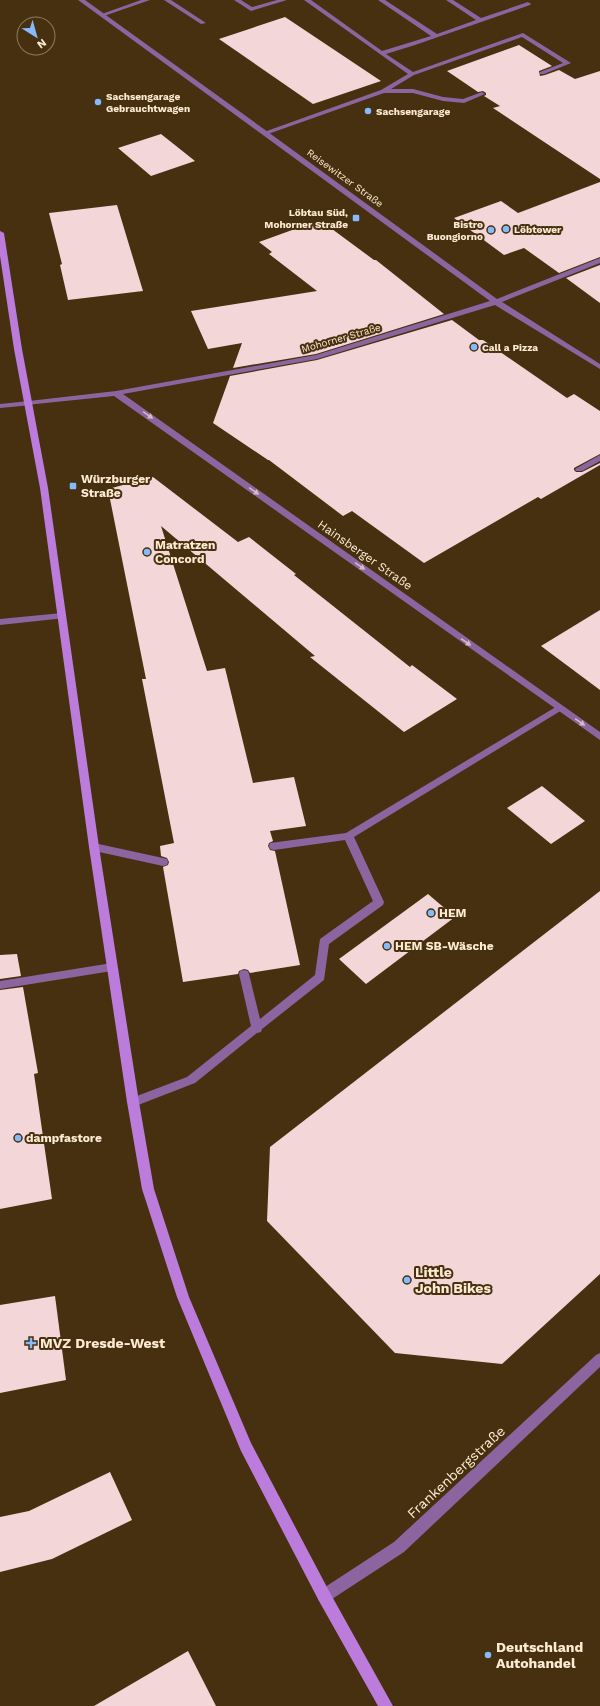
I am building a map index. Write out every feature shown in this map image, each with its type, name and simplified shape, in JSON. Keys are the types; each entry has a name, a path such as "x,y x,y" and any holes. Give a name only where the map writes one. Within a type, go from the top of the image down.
{"main road":[{"path":"0,233 18,345 44,488 94,848 133,1102 148,1189 183,1297 246,1447 324,1596 386,1706"}],"street":[{"name":"Reisewitzer Straße","path":"81,0 266,132 496,302 600,367"},
{"path":"102,15 147,0"},
{"path":"167,0 203,23"},
{"path":"237,0 251,9 284,0"},
{"path":"308,0 412,74"},
{"path":"381,0 436,36"},
{"path":"449,0 481,20"},
{"path":"381,53 436,36 528,4 522,0"},
{"path":"266,132 383,91 412,74 523,35 568,63 542,73"},
{"path":"383,91 413,91 443,99 464,100 482,94"},
{"name":"Mohorner Straße","path":"29,403 116,393 317,357 496,302 600,260"},
{"name":"Hainsberger Straße","path":"116,393 600,737"},
{"path":"0,406 29,403"},
{"path":"579,469 600,458"},
{"path":"0,622 62,616"},
{"path":"274,846 348,836 559,708"},
{"path":"133,1102 191,1080 257,1029 320,977 324,942 379,902 348,836"},
{"path":"94,848 162,862"},
{"path":"0,985 112,967"},
{"path":"244,974 257,1029"},
{"name":"Frankenbergstraße","path":"324,1596 399,1547 600,1359"}],"building":[{"name":"Sachsengarage","path":"285,17 381,81 313,104 219,39"},
{"path":"519,45 552,66 539,71 540,76 559,70 575,79 600,71 600,179 493,108 500,106 484,96 486,93 483,91 478,92 447,71"},
{"path":"161,134 195,161 151,176 118,148"},
{"path":"600,182 600,257 559,273 524,248 504,255 454,218 501,201 518,213"},
{"path":"117,205 143,291 68,300 60,265 62,264 49,213"},
{"path":"317,221 330,230 332,229 376,260 444,314 316,354 233,368 242,343 208,349 191,311 317,291 269,254 272,252 259,242"},
{"path":"600,265 600,303 566,278"},
{"path":"452,320 479,340 483,340 567,398 574,394 600,411 600,454 574,468 574,470 576,472 582,472 600,463 600,465 541,499 538,497 424,563 352,511 343,516 269,460 213,423 230,376 317,360"},
{"path":"153,477 238,542 249,537 296,574 294,575 410,667 412,665 457,699 404,732 310,657 315,656 161,526 207,671 225,668 253,783 294,777 306,826 270,831 273,841 269,843 268,846 270,850 275,851 300,965 250,973 248,970 244,969 239,971 238,974 183,982 163,867 168,865 169,862 167,858 161,856 160,846 174,843 142,679 146,679 108,489"},
{"path":"600,610 600,690 541,646"},
{"path":"542,786 585,821 551,844 507,808"},
{"path":"600,891 600,1274 502,1364 395,1353 267,1221 270,1147"},
{"name":"HEM SB-Wäsche","path":"428,894 455,917 366,984 339,959"},
{"path":"17,954 21,976 0,979 0,955"},
{"path":"23,987 38,1073 34,1074 52,1199 0,1209 0,990"},
{"name":"MVZ Dresde-West","path":"55,1296 66,1380 0,1393 0,1305"},
{"path":"110,1472 132,1520 52,1559 0,1572 0,1517 29,1511"},
{"path":"188,1651 216,1706 94,1706"}],"place":[{"name":"Sachsengarage Gebrauchtwagen","path":"98,102"},
{"name":"Sachsengarage","path":"368,111"},
{"name":"Löbtau Süd, Mohorner Straße","path":"356,218"},
{"name":"Löbtower","path":"506,229"},
{"name":"Bistro Buongiorno","path":"491,230"},
{"name":"Call a Pizza","path":"474,347"},
{"name":"Würzburger Straße","path":"73,486"},
{"name":"Matratzen Concord","path":"147,552"},
{"name":"HEM","path":"431,913"},
{"name":"HEM SB-Wäsche","path":"387,946"},
{"name":"dampfastore","path":"18,1138"},
{"name":"Little John Bikes","path":"407,1280"},
{"name":"MVZ Dresde-West","path":"31,1343"},
{"name":"Deutschland Autohandel","path":"488,1655"}]}
